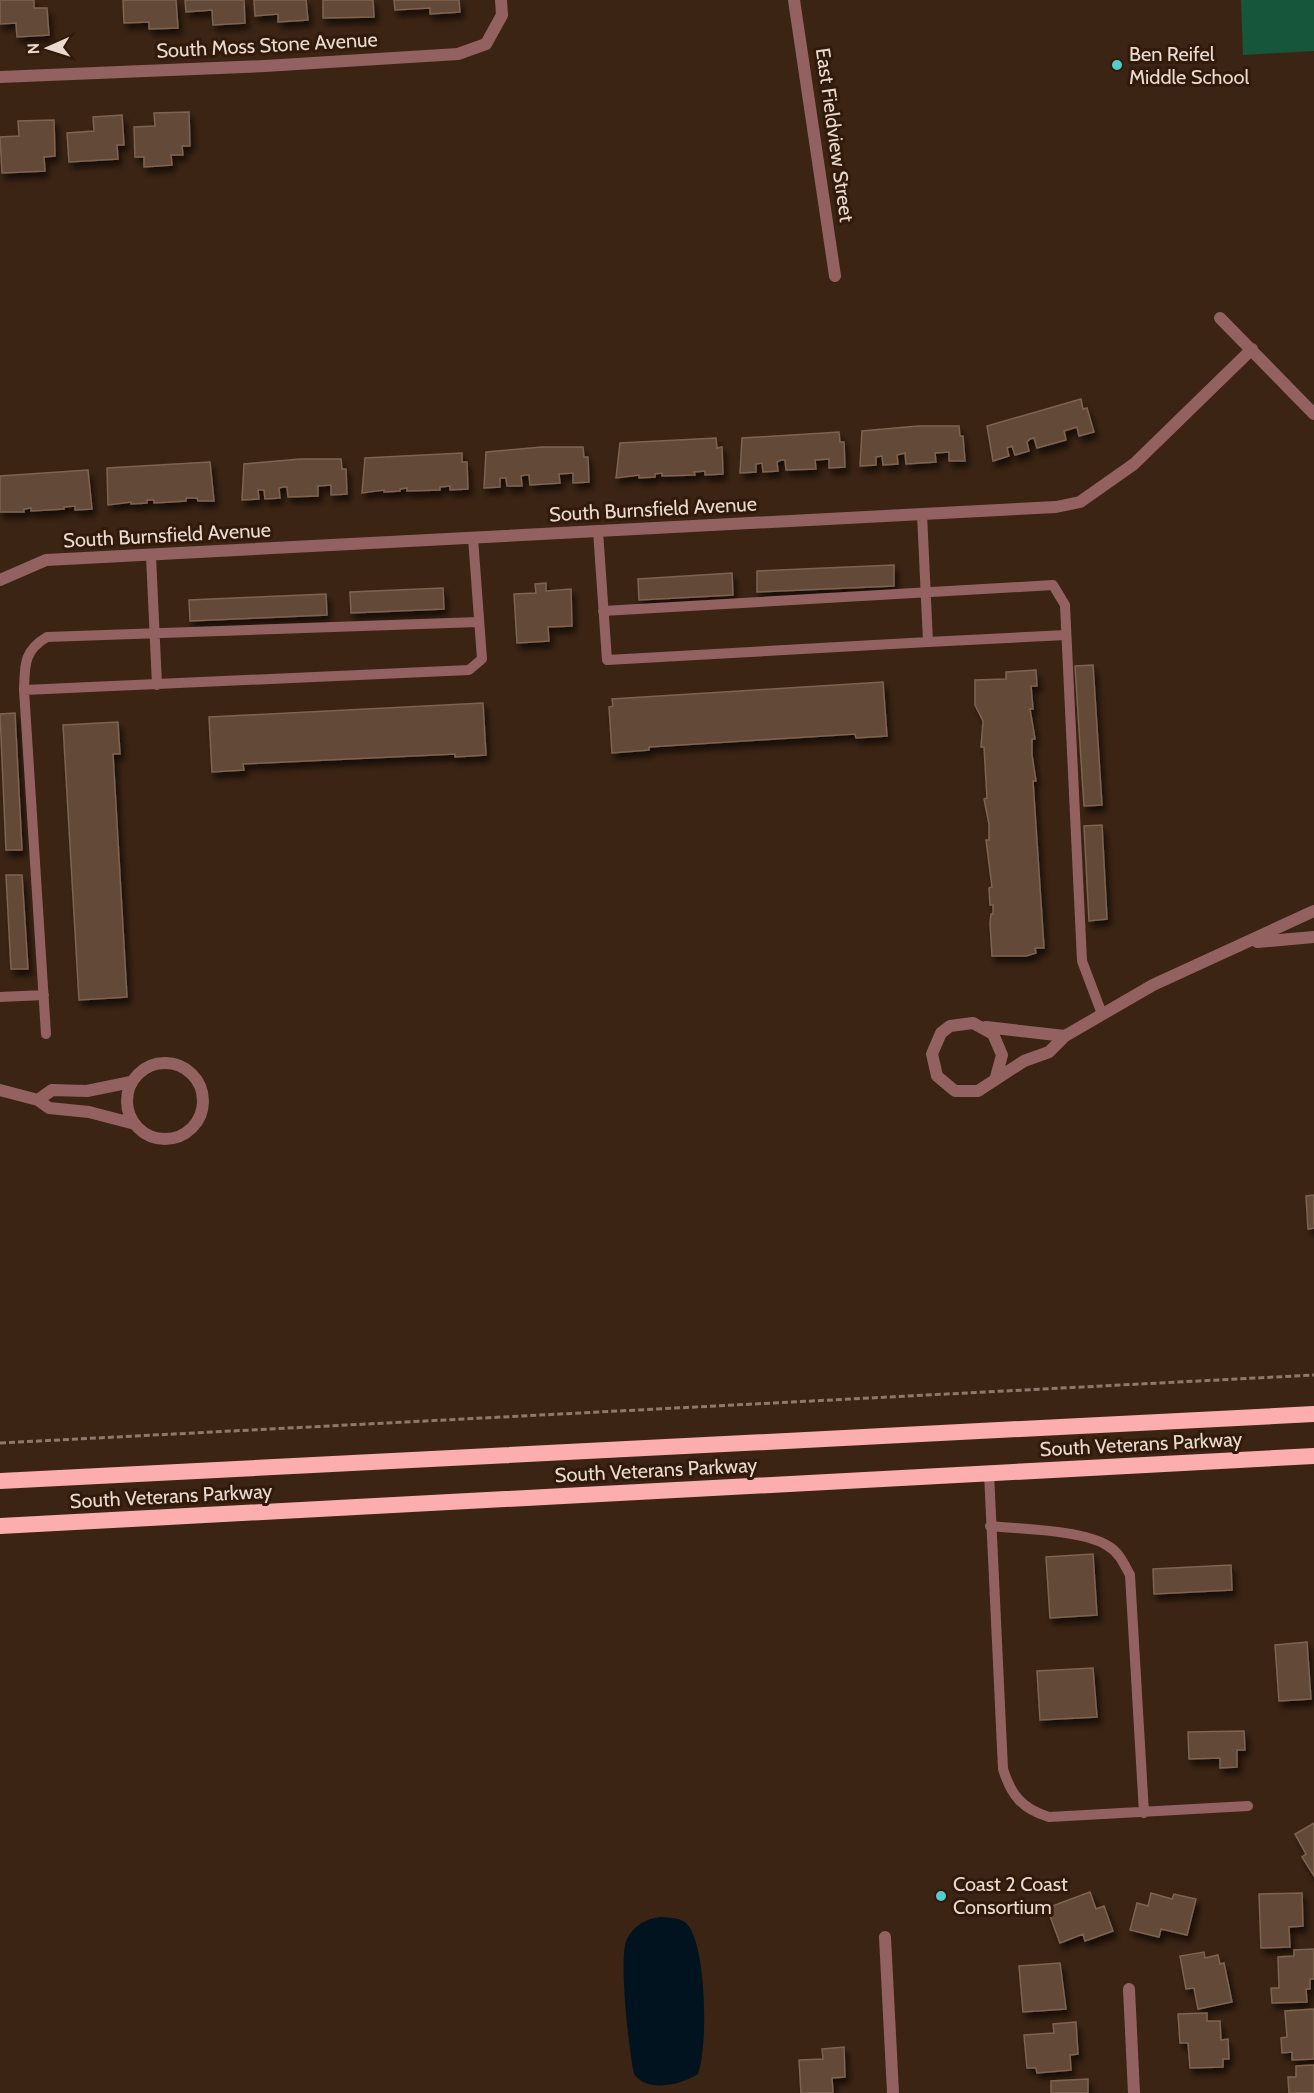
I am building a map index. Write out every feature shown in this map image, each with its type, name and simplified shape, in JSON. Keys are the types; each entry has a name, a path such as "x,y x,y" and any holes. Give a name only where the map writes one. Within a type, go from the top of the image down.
{"highway":[{"name":"South Veterans Parkway","path":"0,1481 1314,1414"},
{"name":"South Veterans Parkway","path":"0,1526 1314,1456"}],"street":[{"name":"South Moss Stone Avenue","path":"0,77 265,66 458,54 486,44 502,15 501,0"},
{"name":"East Fieldview Street","path":"794,0 835,276"},
{"path":"1220,318 1314,414"},
{"name":"South Burnsfield Avenue","path":"0,580 46,560 1022,510 1080,502 1134,464 1252,349"},
{"path":"996,1077 1024,1061 1049,1052 1065,1036 1153,985 1314,911"},
{"path":"1250,942 1314,937"},
{"path":"984,1027 999,1044 1001,1067 996,1077 988,1086 966,1093 945,1085 933,1066 932,1054 941,1033 962,1023 1065,1036"},
{"path":"38,1100 52,1090 87,1091 131,1082 145,1069 157,1064 170,1063 192,1074 200,1085 203,1097 197,1121 179,1136 155,1137 143,1132 135,1124 127,1101 131,1082"},
{"path":"0,1090 38,1100 49,1108 89,1112 135,1124"},
{"path":"885,1937 893,2093"},
{"path":"1129,1989 1134,2093"}],"lane":[{"path":"922,514 928,642"},
{"path":"598,531 607,660 1066,635"},
{"path":"24,690 470,670 482,659 473,538"},
{"path":"151,556 157,685"},
{"path":"603,610 1053,585 1065,605 1082,961 1102,1014"},
{"path":"46,1034 24,690 25,665 33,645 46,638 478,622"},
{"path":"0,997 44,995"},
{"path":"989,1473 1004,1769 1009,1787 1026,1808 1048,1817 1248,1806"},
{"path":"990,1526 1086,1537 1108,1545 1120,1557 1130,1575 1144,1813"}],"path":[{"path":"0,1443 1314,1375"}],"green space":[{"path":"1241,0 1314,0 1314,51 1243,55"}],"water":[{"path":"660,1917 681,1920 687,1924 694,1936 702,1974 704,2020 698,2074 674,2084 655,2085 647,2084 634,2074 627,2026 624,1964 627,1939 633,1930 650,1919"}],"building":[{"path":"0,0 34,0 34,8 47,8 49,35 17,37 16,23 0,24"},
{"path":"123,0 176,0 178,28 149,29 149,22 124,23"},
{"path":"185,0 244,0 245,23 213,25 212,10 186,12"},
{"path":"254,0 306,0 308,20 278,22 278,14 255,16"},
{"path":"323,0 373,0 374,17 323,18"},
{"path":"394,0 459,0 460,12 430,14 430,8 395,10"},
{"path":"189,112 190,146 182,146 183,155 171,155 172,165 144,167 144,157 135,157 134,127 155,126 154,113"},
{"path":"122,115 124,145 117,145 118,159 69,162 67,133 94,131 93,117"},
{"path":"54,120 55,156 44,157 45,171 2,173 0,137 19,136 18,121"},
{"path":"1081,399 1083,409 1087,408 1094,432 1079,436 1077,427 1064,431 1066,440 1037,448 1034,438 1030,439 1027,442 1029,451 1015,455 1012,446 1007,448 1009,456 993,461 987,426"},
{"path":"918,426 959,426 960,436 963,436 965,461 949,461 949,452 935,453 936,462 906,464 905,453 897,455 898,464 883,465 882,456 876,457 876,465 860,466 862,431"},
{"path":"839,432 840,442 844,442 845,467 829,468 829,459 815,460 816,469 786,470 785,460 781,460 777,462 778,471 763,472 762,463 756,464 756,472 740,473 742,438"},
{"path":"716,438 717,448 722,447 723,474 705,475 705,471 694,472 695,475 662,476 662,473 655,474 655,477 639,478 639,475 616,478 620,443"},
{"path":"542,447 583,447 584,457 588,457 589,482 573,483 573,473 559,474 560,483 530,485 529,475 525,475 521,476 522,486 507,486 506,478 500,478 500,487 484,488 486,452"},
{"path":"462,453 462,462 467,462 468,489 450,490 450,486 440,487 440,490 407,491 407,488 400,489 400,491 384,492 384,490 362,493 365,458"},
{"path":"300,459 341,459 342,469 346,469 347,494 331,495 331,485 318,486 318,496 288,497 287,487 283,487 279,488 280,498 265,499 264,490 258,490 259,499 242,500 244,464"},
{"path":"210,462 214,501 186,498 186,501 154,503 154,500 147,500 147,503 131,504 131,502 108,505 107,468"},
{"path":"88,470 92,509 75,510 75,506 64,507 64,509 31,511 31,508 24,509 24,512 0,512 0,476"},
{"path":"894,565 894,586 757,592 757,571"},
{"path":"732,573 733,595 639,600 638,579"},
{"path":"546,583 546,591 571,589 572,626 548,627 549,641 517,643 514,594 536,593 535,584"},
{"path":"443,588 444,609 351,613 350,592"},
{"path":"326,594 327,615 190,621 189,600"},
{"path":"1093,665 1102,805 1084,806 1075,666"},
{"path":"1036,670 1037,686 1031,686 1033,709 1030,709 1035,739 1032,739 1032,755 1036,781 1033,781 1044,948 1035,948 1036,953 1026,956 992,956 990,923 993,905 990,905 989,888 992,887 986,840 989,840 989,824 984,799 987,798 984,747 981,747 983,721 975,705 975,680 1006,679 1006,672"},
{"path":"883,682 887,736 856,738 855,734 649,747 649,750 612,753 609,707 613,706 612,699"},
{"path":"483,703 486,755 455,757 455,754 243,764 244,770 212,772 209,717"},
{"path":"15,713 22,850 6,850 0,714"},
{"path":"118,722 120,754 113,754 127,997 79,1000 63,725"},
{"path":"1102,825 1107,919 1089,921 1084,826"},
{"path":"6,875 22,875 28,969 11,969"},
{"path":"1314,1195 1314,1228 1308,1229 1306,1196"},
{"path":"1093,1554 1097,1615 1050,1618 1046,1557"},
{"path":"1231,1565 1232,1590 1154,1594 1153,1569"},
{"path":"1307,1642 1311,1699 1279,1701 1275,1645"},
{"path":"1093,1668 1097,1717 1040,1720 1037,1671"},
{"path":"1244,1731 1245,1750 1237,1750 1237,1767 1220,1768 1220,1758 1189,1759 1188,1732"},
{"path":"1314,1823 1314,1876 1302,1857 1306,1854 1295,1834"},
{"path":"1090,1892 1096,1909 1104,1906 1113,1931 1085,1941 1083,1934 1060,1943 1047,1908"},
{"path":"1151,1893 1172,1899 1174,1894 1196,1899 1187,1935 1161,1929 1159,1937 1130,1930 1137,1903 1148,1906"},
{"path":"1302,1893 1303,1926 1289,1927 1290,1947 1261,1948 1259,1894"},
{"path":"1314,1949 1314,1979 1310,1979 1310,1989 1306,1989 1307,2002 1272,2003 1271,1988 1279,1988 1278,1957 1294,1956 1294,1950"},
{"path":"1204,1952 1205,1958 1218,1955 1220,1964 1224,1963 1232,2002 1198,2009 1194,1988 1186,1989 1180,1956"},
{"path":"1060,1963 1066,2009 1023,2012 1019,1966"},
{"path":"1314,2009 1314,2059 1292,2060 1292,2052 1282,2053 1281,2038 1287,2037 1285,2011"},
{"path":"1207,2013 1207,2021 1220,2021 1221,2040 1228,2039 1229,2059 1223,2059 1223,2067 1190,2068 1188,2043 1180,2043 1178,2014"},
{"path":"1076,2022 1078,2054 1070,2055 1071,2070 1037,2073 1036,2068 1027,2068 1024,2035 1054,2033 1053,2024"},
{"path":"844,2047 845,2077 832,2078 833,2093 801,2093 799,2060 823,2059 822,2049"},
{"path":"1314,2065 1314,2093 1289,2093 1288,2077 1296,2077 1296,2066"},
{"path":"1088,2079 1088,2093 1051,2093 1051,2081"}],"place":[{"name":"Ben Reifel Middle School","path":"1117,65"},
{"name":"Coast 2 Coast Consortium","path":"941,1896"}]}
